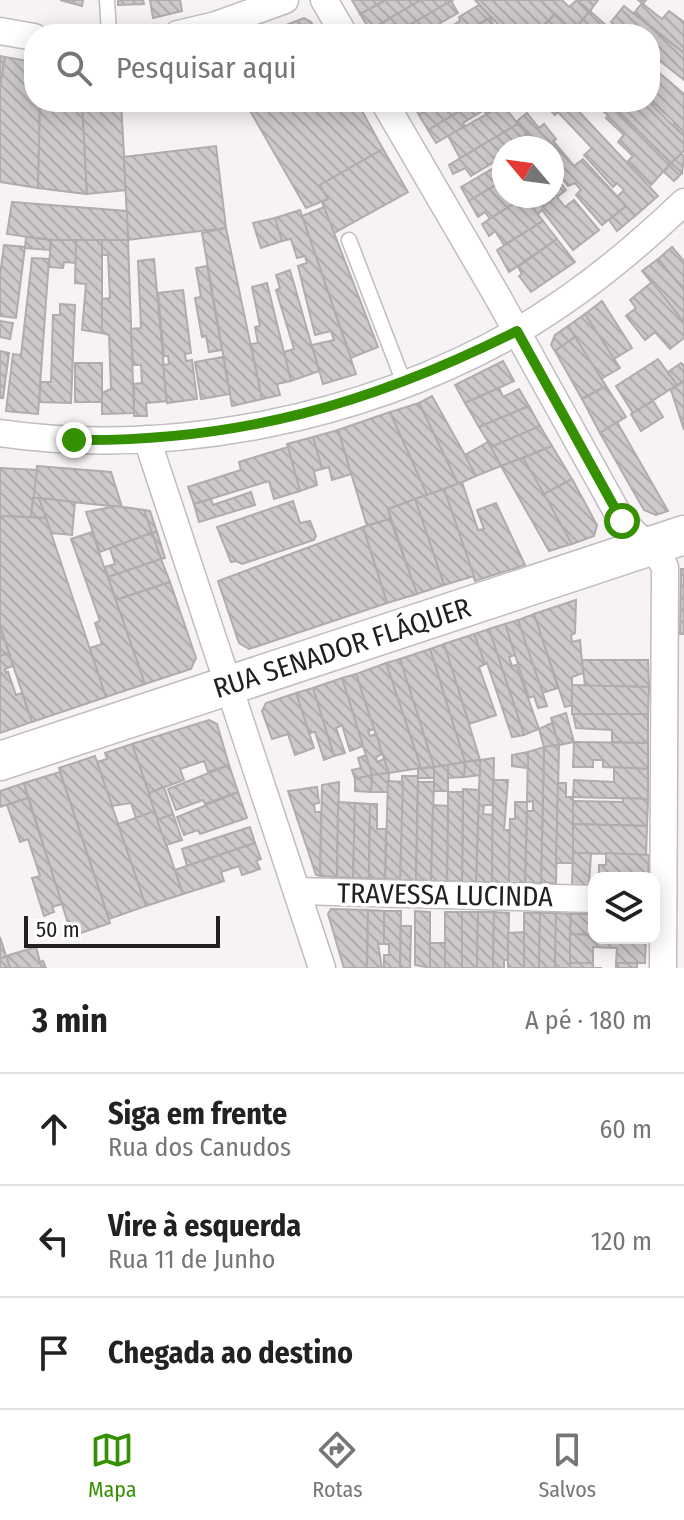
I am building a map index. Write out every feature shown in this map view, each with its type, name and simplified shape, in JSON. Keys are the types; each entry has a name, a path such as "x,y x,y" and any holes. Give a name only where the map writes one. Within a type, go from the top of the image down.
{"street":[{"path":"219,24 285,0"},
{"path":"324,0 338,24"},
{"path":"0,31 24,35"},
{"path":"390,112 517,331 622,521 659,557 667,576 675,653 660,885"},
{"path":"0,433 74,440 147,439 276,421 339,405 404,383 517,331 620,259 684,202"},
{"path":"147,439 322,968"},
{"name":"RUA SENADOR FLÁQUER","path":"0,761 684,535"},
{"name":"TRAVESSA LUCINDA","path":"297,891 588,899"},
{"path":"660,917 663,968"}],"lane":[{"path":"107,0 108,24"},
{"path":"349,240 404,383"}],"building":[{"path":"60,0 83,0 82,6"},
{"path":"118,0 143,0 144,4 118,5"},
{"path":"150,0 180,0 182,11 153,18"},
{"path":"352,0 386,0 360,14"},
{"path":"386,0 421,0 380,24 366,24 360,14"},
{"path":"421,0 453,0 411,24 380,24"},
{"path":"475,0 540,0 555,14 545,24 498,24"},
{"path":"540,0 562,0 569,7 577,0 590,11 579,24 566,24"},
{"path":"577,0 598,0 590,11"},
{"path":"638,0 646,0 643,4 662,19 669,11 684,22 684,53 660,34 660,24 648,24 634,13 642,3"},
{"path":"451,1 458,13 439,24 411,24"},
{"path":"479,5 491,17 479,24 455,24 460,21 459,17"},
{"path":"624,6 647,24 614,24 611,22"},
{"path":"590,11 605,24 579,24"},
{"path":"555,14 566,24 546,24"},
{"path":"304,18 312,24 289,24"},
{"path":"490,18 493,24 479,24"},
{"path":"660,34 684,53 684,80 660,61"},
{"path":"0,56 5,57 0,87"},
{"path":"5,57 24,60 24,112 40,112 38,188 0,182 0,87"},
{"path":"660,74 684,94 684,136 673,125 675,123 660,109"},
{"path":"40,112 83,112 87,194 38,188"},
{"path":"83,112 122,112 126,190 87,194"},
{"path":"251,112 363,112 383,149 320,185 328,199 306,208"},
{"path":"424,112 458,112 428,130 419,115"},
{"path":"458,112 481,112 463,123 465,126 436,143 428,130"},
{"path":"491,112 509,112 518,124 492,136 492,139 460,158 448,136"},
{"path":"558,112 579,112 658,196 635,216 617,197 624,190 617,183 613,187 584,155 592,148"},
{"path":"604,112 619,112 671,163 651,185 628,161 633,156 618,142 624,135 606,118 608,115"},
{"path":"618,112 659,112 684,136 684,151 671,163"},
{"path":"527,113 539,128 544,124 554,136 528,136 516,122"},
{"path":"518,124 527,134 524,136 498,136"},
{"path":"492,139 492,163 471,176 465,168 453,174 449,165"},
{"path":"216,146 226,228 128,240 124,157"},
{"path":"383,149 408,192 334,233 322,202 328,199 320,185"},
{"path":"564,154 574,166 583,159 626,206 602,225 576,195 581,190 575,183 568,186 564,181"},
{"path":"681,154 684,156 682,173 671,163"},
{"path":"671,163 682,173 674,181 664,172"},
{"path":"492,169 492,187 469,201 461,187"},
{"path":"492,187 492,208 508,208 490,219 485,212 478,217 469,201"},
{"path":"574,200 599,230 573,250 542,210 538,214 533,208 564,208"},
{"path":"12,202 127,211 128,240 51,240 7,234"},
{"path":"626,206 635,216 617,231 609,220"},
{"path":"324,207 378,347 351,358 302,216"},
{"path":"507,208 533,208 543,221 504,245 495,231 489,236 482,224"},
{"path":"300,210 356,374 323,384 312,345 334,340 331,331 315,335 298,266 307,263 305,256 297,258 291,239 282,241 275,218"},
{"path":"275,218 282,241 261,248 253,223"},
{"path":"543,221 557,239 509,272 497,250"},
{"path":"226,228 262,399 232,406 202,233"},
{"path":"26,237 51,240 50,250 25,248"},
{"path":"557,239 575,262 531,292 519,276 522,274 518,267"},
{"path":"51,240 76,240 76,263 64,262 63,268 49,267"},
{"path":"76,240 102,240 102,333 82,330 86,284 75,283"},
{"path":"102,240 128,240 134,413 102,414 102,393 111,389 109,335 102,333 102,299 110,298 108,255 102,255"},
{"path":"4,245 25,247 16,318 0,316"},
{"path":"672,247 684,261 684,290 658,259"},
{"path":"32,258 49,259 38,414 6,411 13,354 21,355"},
{"path":"154,259 167,401 146,403 147,416 134,416 134,384 142,383 141,365 133,365 131,329 141,328 138,261"},
{"path":"658,259 684,290 684,322 642,271"},
{"path":"207,266 222,350 209,352 206,336 202,337 195,298 201,297 196,268"},
{"path":"290,270 319,371 291,381 284,352 294,349 276,290 280,288 276,275"},
{"path":"652,282 684,322 684,338 670,349 655,332 645,340 626,316 636,308 630,300"},
{"path":"267,283 291,381 277,384 280,395 262,399 251,344 258,343 255,327 260,326 252,287"},
{"path":"183,290 191,353 185,354 186,361 192,360 197,399 167,403 163,365 169,364 168,356 164,356 158,293"},
{"path":"602,301 632,348 614,359 585,314"},
{"path":"60,304 75,305 71,403 39,402 41,382 51,382 53,315 60,315"},
{"path":"585,314 620,368 601,379 568,326"},
{"path":"0,321 13,323 10,339 0,337"},
{"path":"568,326 575,337 555,351 551,345 555,335"},
{"path":"575,337 606,386 582,399 555,351"},
{"path":"0,351 9,353 3,398 0,398"},
{"path":"223,357 230,394 201,399 195,362"},
{"path":"658,359 677,385 633,413 616,386"},
{"path":"503,361 514,381 465,403 455,385"},
{"path":"75,363 102,363 102,402 75,402"},
{"path":"681,363 684,366 684,381 677,385 668,372"},
{"path":"684,381 684,430 671,390"},
{"path":"606,386 626,417 600,433 582,399"},
{"path":"499,388 503,397 519,389 529,406 479,427 465,403"},
{"path":"432,396 476,476 458,484 419,403"},
{"path":"653,401 663,417 641,431 631,414"},
{"path":"419,403 458,484 427,495 390,412"},
{"path":"529,406 540,426 491,447 479,427"},
{"path":"390,412 427,495 388,509 390,519 367,526 338,430"},
{"path":"617,422 668,511 656,515 644,510 600,433"},
{"path":"540,426 552,446 501,466 491,447"},
{"path":"338,430 351,474 332,480 329,467 322,469 313,437"},
{"path":"313,437 322,469 314,471 317,485 300,491 287,444"},
{"path":"488,442 501,466 476,476 465,455"},
{"path":"552,446 572,479 544,494 523,458"},
{"path":"288,447 300,491 274,499 269,481 194,504 188,487 241,470 239,462"},
{"path":"523,458 572,544 549,551 501,466"},
{"path":"37,466 111,472 122,507 33,498"},
{"path":"0,468 37,470 31,517 0,516"},
{"path":"572,479 597,525 594,536 572,544 544,494"},
{"path":"462,482 478,530 484,529 477,510 496,503 525,565 475,581 444,489"},
{"path":"444,489 474,576 444,585 415,499"},
{"path":"251,492 255,505 199,522 194,504 211,499 213,505"},
{"path":"33,498 39,498 46,518 31,517"},
{"path":"39,498 75,502 72,535 51,533"},
{"path":"415,499 444,585 417,594 388,509"},
{"path":"293,501 300,523 310,521 316,536 314,540 242,564 231,562 217,527"},
{"path":"116,506 144,510 152,533 100,552 86,512"},
{"path":"144,510 150,511 157,532 152,533"},
{"path":"0,516 46,518 106,697 32,722 0,626"},
{"path":"390,519 417,594 387,603 363,527"},
{"path":"363,527 387,603 249,649 239,643 218,581"},
{"path":"92,532 145,684 106,697 90,648 102,644 95,623 100,621 71,539"},
{"path":"157,532 165,558 161,559 152,533"},
{"path":"152,533 161,559 108,577 105,567 115,564 110,548"},
{"path":"161,559 170,582 116,600 108,577"},
{"path":"681,569 684,569 684,634 680,634"},
{"path":"170,582 196,658 191,669 145,684 116,600"},
{"path":"576,600 575,633 571,635 572,642 580,640 583,673 572,677 572,705 565,707 534,614"},
{"path":"534,614 558,688 542,693 518,620"},
{"path":"518,620 547,706 538,708 534,696 529,698 505,624"},
{"path":"505,624 515,655 509,657 512,666 516,665 539,729 524,735 489,629"},
{"path":"0,626 9,653 0,656"},
{"path":"489,629 524,735 512,737 474,634"},
{"path":"474,634 485,664 479,667 496,715 469,724 444,644"},
{"path":"444,644 480,760 465,762 430,649"},
{"path":"430,649 465,762 434,767 400,659"},
{"path":"9,653 13,666 5,669 6,673 16,695 22,693 32,722 0,733 0,656"},
{"path":"400,659 434,767 421,768 386,663"},
{"path":"582,660 648,660 649,687 585,686"},
{"path":"386,663 421,768 389,773 374,729 356,674"},
{"path":"356,674 374,729 368,731 370,736 376,734 382,754 376,757 377,762 384,759 389,773 372,775 342,678"},
{"path":"342,678 363,746 350,751 342,725 336,728 345,753 334,756 313,688"},
{"path":"572,685 649,687 648,714 572,714"},
{"path":"313,688 334,756 324,760 315,732 309,733 296,693"},
{"path":"296,693 314,748 295,755 288,734 272,739 262,711 266,703"},
{"path":"566,713 574,742 559,745 551,718"},
{"path":"573,714 648,714 648,743 612,742 612,730 576,728"},
{"path":"209,720 217,724 229,765 208,772 204,761 180,769 184,780 149,793 132,744"},
{"path":"552,723 559,745 544,747 539,729"},
{"path":"574,742 648,743 648,769 603,767 603,760 593,760 593,767 573,767"},
{"path":"132,744 155,811 136,818 131,803 112,806 97,762 107,759 105,753"},
{"path":"559,745 556,883 541,883 544,747"},
{"path":"544,747 541,883 525,883 527,811 533,811 533,801 527,802 528,752"},
{"path":"528,752 528,768 512,766 512,755"},
{"path":"366,755 372,775 355,779 352,770 361,768 358,758"},
{"path":"95,756 146,906 109,919 59,768"},
{"path":"494,758 493,805 484,805 483,814 493,815 492,882 476,882 480,760"},
{"path":"480,760 480,775 464,777 465,762"},
{"path":"465,762 464,777 448,778 448,765"},
{"path":"229,765 238,792 176,810 168,789"},
{"path":"448,765 448,791 434,791 434,767"},
{"path":"434,767 434,778 418,778 418,769"},
{"path":"614,767 648,769 648,799 573,797 574,780 614,782"},
{"path":"60,772 110,923 72,936 24,783"},
{"path":"389,773 388,792 371,792 372,775"},
{"path":"372,775 371,792 355,791 355,779"},
{"path":"402,776 418,776 416,880 400,880"},
{"path":"493,780 508,780 504,830 510,830 509,883 492,882"},
{"path":"388,781 403,782 400,880 385,879"},
{"path":"339,782 337,877 320,876 322,785"},
{"path":"418,782 434,782 431,881 416,880"},
{"path":"24,783 28,798 0,807 0,791"},
{"path":"558,783 566,783 566,797 573,797 573,863 556,863"},
{"path":"164,787 173,814 157,820 149,793"},
{"path":"317,787 319,803 314,804 315,812 321,812 320,876 316,875 288,791"},
{"path":"463,789 479,790 476,882 462,882"},
{"path":"238,792 247,818 200,834 198,830 184,835 177,817"},
{"path":"448,792 463,792 462,882 447,881"},
{"path":"28,798 62,904 52,907 54,912 44,916 32,878 40,876 28,839 20,842 7,805"},
{"path":"623,798 648,799 647,826 573,824 573,801 623,802"},
{"path":"338,802 355,803 353,878 337,877"},
{"path":"515,802 527,802 525,883 509,883 510,819 515,819"},
{"path":"355,803 370,804 369,878 353,878"},
{"path":"370,804 377,804 377,829 386,829 385,879 369,878"},
{"path":"433,805 448,806 447,881 431,881"},
{"path":"155,811 183,894 146,906 118,824"},
{"path":"173,814 182,840 166,845 157,820"},
{"path":"573,824 647,826 646,855 573,853"},
{"path":"250,827 255,843 187,866 182,849"},
{"path":"255,843 261,859 256,861 260,869 242,875 239,866 221,872 224,881 183,894 175,870"},
{"path":"573,853 591,853 588,886 572,885"},
{"path":"606,853 649,855 648,872 599,872 599,865 606,865"},
{"path":"331,909 368,910 367,968 344,968 328,914"},
{"path":"368,910 384,911 384,944 378,944 382,968 367,968"},
{"path":"384,911 401,911 400,968 384,968 384,955 389,955 389,944 384,944"},
{"path":"415,911 430,912 430,968 415,965"},
{"path":"445,912 462,912 462,968 445,968"},
{"path":"462,912 478,912 477,968 462,968"},
{"path":"478,912 494,912 493,968 477,968"},
{"path":"494,912 509,913 508,960 504,960 504,968 493,968"},
{"path":"524,913 540,913 539,968 524,968"},
{"path":"540,913 556,913 555,968 539,968"},
{"path":"556,913 571,914 570,968 555,968"},
{"path":"571,914 588,914 588,935 570,934"},
{"path":"401,926 411,926 410,968 400,968"},
{"path":"524,932 524,968 508,968 508,933"},
{"path":"570,934 588,935 588,944 646,944 645,963 616,963 617,948 593,947 593,963 570,963"},
{"path":"0,937 6,956 0,959"},
{"path":"430,943 445,943 445,968 430,968"},
{"path":"36,947 40,962 43,961 46,968 10,968 6,956"},
{"path":"6,956 10,968 0,968 0,959"},
{"path":"570,963 593,963 593,968 570,968"},
{"path":"616,963 637,963 637,968 616,968"}],"route":[{"path":"74,440 147,439 276,421 339,405 404,383 517,331 622,521"}]}
